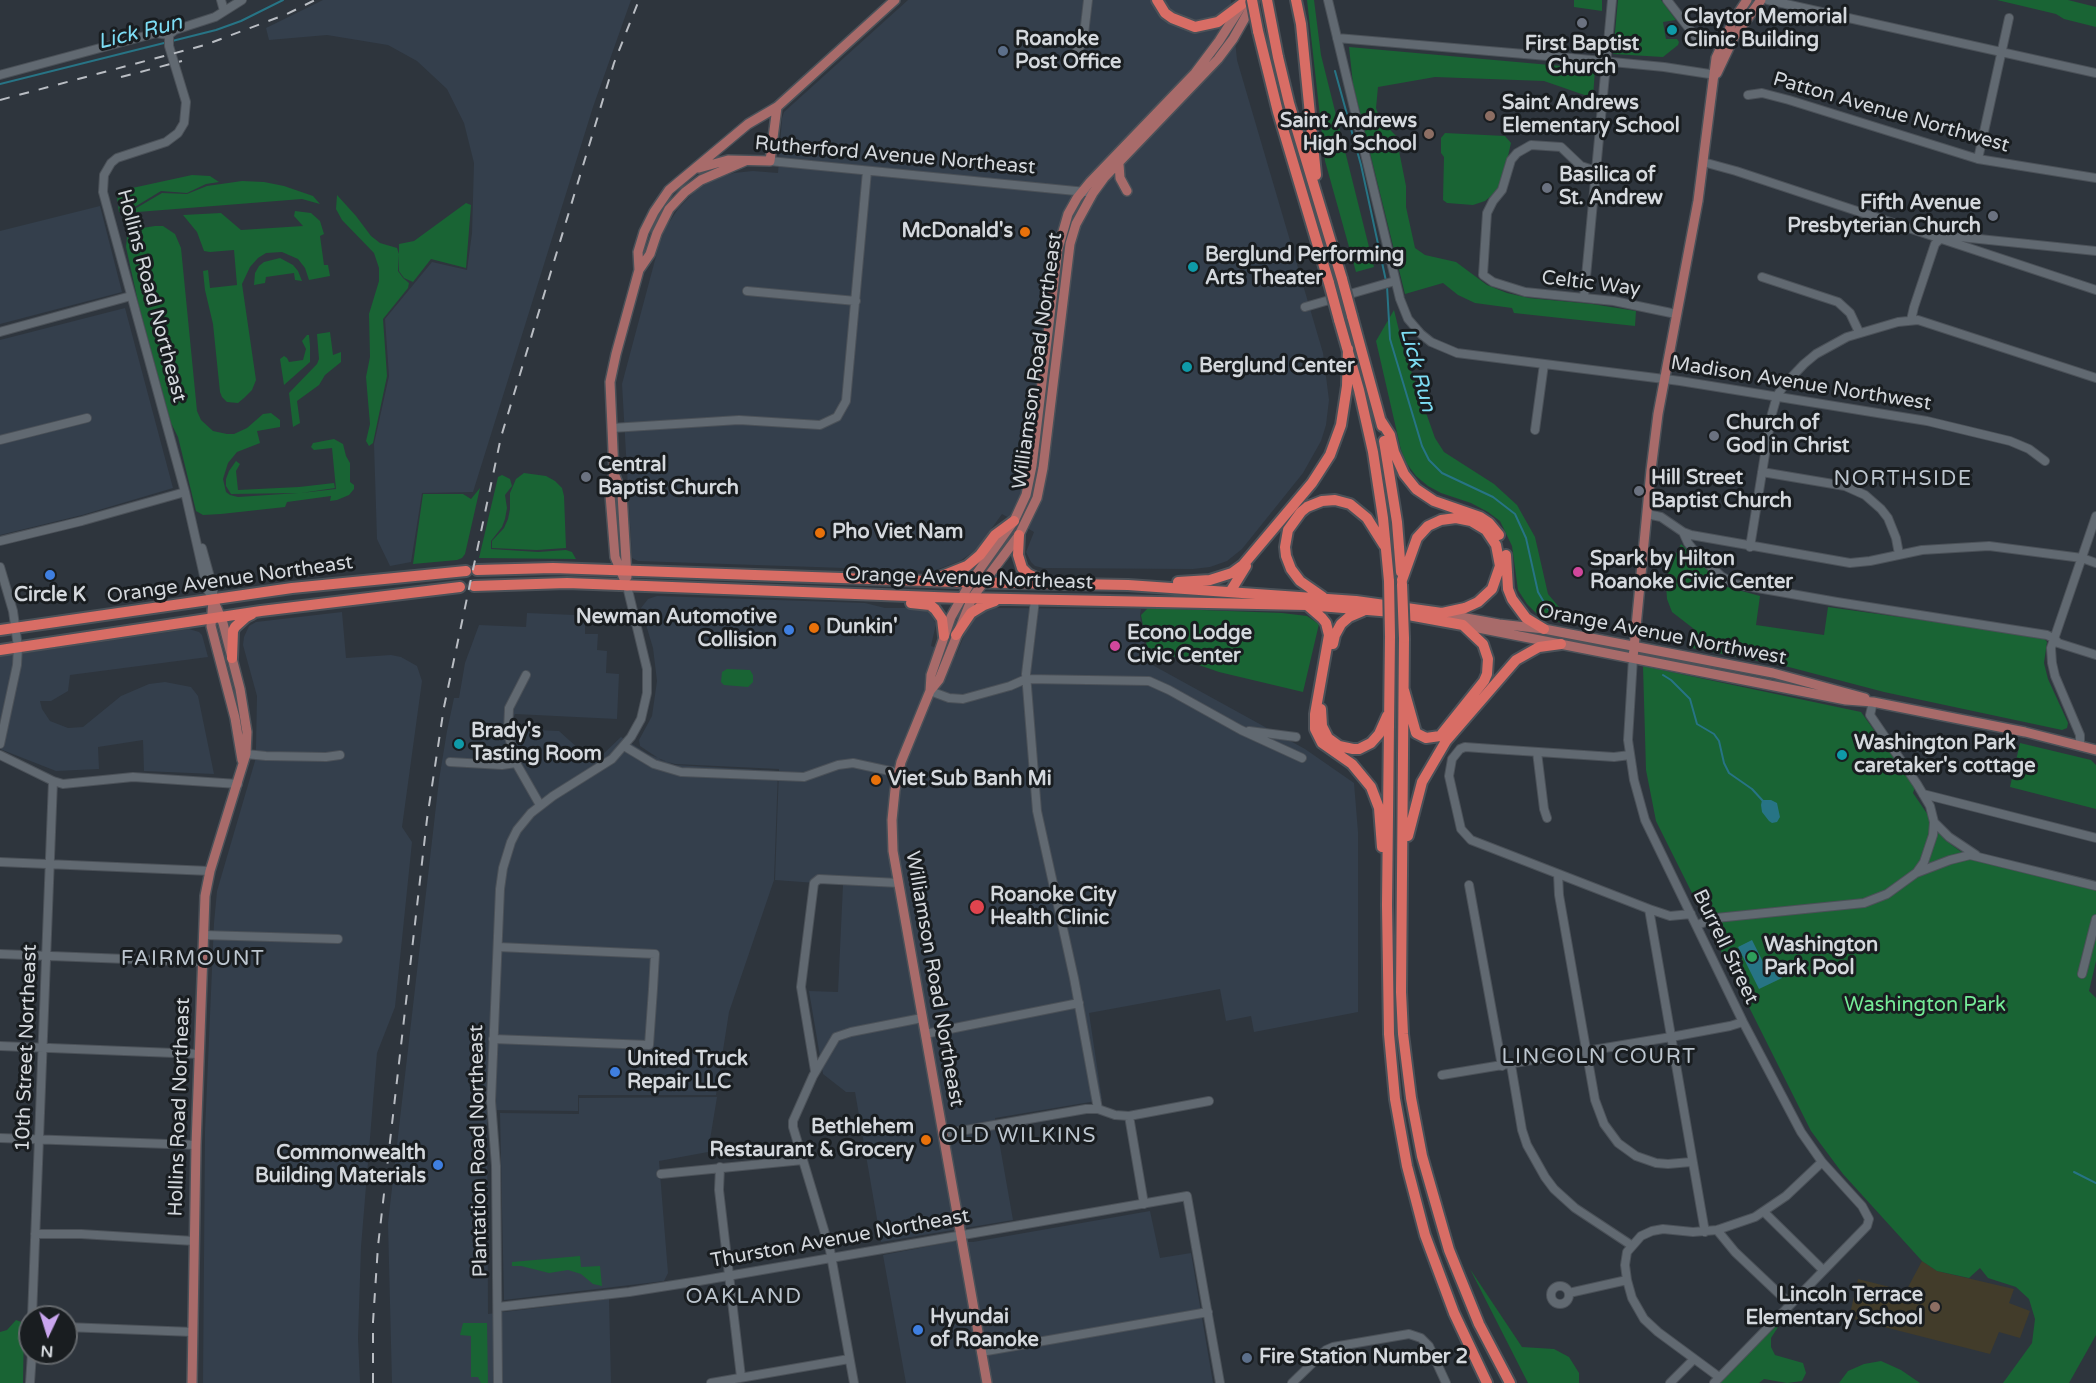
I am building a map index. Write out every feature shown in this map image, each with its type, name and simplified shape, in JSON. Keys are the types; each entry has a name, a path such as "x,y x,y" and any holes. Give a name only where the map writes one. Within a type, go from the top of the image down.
{"highway":[{"path":"1157,0 1172,18 1195,27 1212,25 1248,1 1258,31 1278,112 1348,349 1373,452 1389,581 1390,710 1387,890 1389,1034 1395,1099 1407,1166 1422,1226 1444,1289 1487,1383"},
{"path":"1267,0 1290,103 1381,421 1395,511 1402,582 1404,638 1401,969 1403,1034 1411,1098 1422,1156 1440,1225 1457,1272 1484,1333 1510,1383"},
{"path":"1298,0 1317,197"},
{"path":"1230,592 1253,556 1312,483 1329,454 1344,414 1348,349"},
{"path":"1381,421 1390,435 1394,452 1404,474 1416,489 1434,501 1480,517 1496,530 1504,547 1508,589 1512,599 1526,618 1544,629"},
{"path":"1326,598 1300,581 1288,563 1286,538 1300,512 1322,501 1335,500 1350,504 1367,518 1386,549"},
{"path":"1402,582 1417,538 1434,523 1448,519 1463,519 1479,524 1496,545 1500,558 1499,571 1492,589 1478,602 1463,609 1442,613"},
{"path":"925,581 945,576 967,566 980,555 995,535 1014,521"},
{"path":"1019,535 1017,543 1020,561 1028,574 1039,579 1078,585"},
{"path":"1128,585 1146,582 1210,580 1232,573 1253,556"},
{"name":"Orange Avenue Northeast","path":"0,630 292,588 472,570 553,567 925,581 1004,599 1307,605 1366,609 1462,625"},
{"name":"Orange Avenue Northeast","path":"474,586 567,583 864,594 1128,585 1326,598 1442,613"},
{"path":"971,590 1128,591 1142,586"},
{"name":"Orange Avenue Northeast","path":"0,650 261,611 460,587"},
{"path":"864,594 888,602 930,605 938,612 950,635 977,608 1004,599"},
{"path":"1307,605 1322,618 1329,635 1315,714 1315,729 1322,743 1361,772 1376,796 1387,890"},
{"path":"1366,609 1345,620 1335,635 1321,710 1322,726 1328,738 1339,746 1345,749 1359,749 1366,747 1375,739 1390,710"},
{"path":"231,658 231,638 235,627 246,617 261,611"},
{"path":"1404,690 1416,733 1431,739 1444,733 1479,690 1487,674 1488,659 1483,644 1462,625"},
{"path":"1403,856 1422,782 1446,741 1516,660 1539,647 1562,644"}],"main road":[{"path":"627,586 623,571 615,557 610,495 614,473 610,396 612,369 639,270 638,252 644,232 669,190 748,124 777,107 895,0"},
{"path":"1633,658 1647,514 1664,379 1703,162 1716,75 1716,58 1732,21 1747,0"},
{"path":"1716,75 1734,37 1761,0"},
{"name":"Williamson Road Northeast","path":"971,590 1019,535 1031,513 1040,486 1070,244 1076,224 1093,193 1212,66 1233,39 1248,1"},
{"name":"Williamson Road Northeast","path":"987,1383 893,851 892,820 899,772 930,691 931,675 971,590 1024,502 1030,479 1058,246 1068,214 1082,191 1195,73 1248,1"},
{"path":"770,161 777,107"},
{"name":"Rutherford Avenue Northeast","path":"694,169 728,160 770,161"},
{"path":"639,270 650,254 663,220 677,199 701,180 745,161"},
{"path":"1119,164 1120,178 1127,190"},
{"name":"Hollins Road Northeast","path":"192,1383 196,1145 205,896 210,871 246,754 246,719 231,658 216,618 213,598"},
{"name":"Orange Avenue Northwest","path":"1442,613 1499,624 1544,629 1796,679 1853,694 1873,702"},
{"name":"Hollins Road Northeast","path":"216,618 211,626 237,729 243,765"},
{"name":"Orange Avenue Northwest","path":"1462,625 1846,700 1873,702 2025,732 2096,750"}],"street":[{"path":"221,0 224,11"},
{"path":"0,75 156,33 169,35 175,30 204,22 242,0"},
{"path":"1077,51 1084,36 1088,0"},
{"name":"Madison Avenue Northwest","path":"1328,0 1387,283 1400,299 1408,319 1421,334 1438,346 1457,353 1664,379 1954,426 2010,441 2029,449 2045,461"},
{"path":"1584,298 1612,0"},
{"path":"1667,0 1698,40"},
{"path":"1768,0 2096,73"},
{"path":"1978,159 2009,18"},
{"name":"Hollins Road Northeast","path":"169,35 169,46 186,102 184,123 178,133 166,142 117,158 104,175 105,202 189,507 190,521 207,589 213,598"},
{"path":"1337,38 1664,67 1716,75"},
{"name":"Patton Avenue Northwest","path":"1748,95 1762,93 1789,100 1978,159 2096,178"},
{"name":"Celtic Way","path":"1596,171 1581,166 1561,147 1531,145 1517,153 1512,160 1502,190 1487,213 1483,275 1501,285 1537,294 1584,298 1677,314"},
{"name":"Rutherford Avenue Northeast","path":"770,161 1093,193"},
{"path":"1703,162 1737,171 2096,290"},
{"path":"612,428 730,420 825,424 837,417 844,407 850,360 867,171"},
{"path":"1911,320 1935,244 1940,238 1960,237 2096,250"},
{"path":"1762,276 1838,302 1850,313 1859,332"},
{"path":"1305,307 1387,283"},
{"path":"747,291 856,301"},
{"path":"0,332 131,296"},
{"path":"1750,547 1771,417 1777,396 1791,376 1816,354 1859,332 1911,320 1928,322 2096,378"},
{"path":"1535,430 1544,364"},
{"path":"0,440 87,418"},
{"path":"1762,472 1845,486 1865,495 1888,518 1896,538 1899,554"},
{"path":"0,541 185,492"},
{"path":"1647,514 1661,517 1683,532 1750,547 1850,563 1945,547 1989,546 2082,558 2096,563"},
{"path":"2080,746 2080,735 2055,676 2051,648 2096,516"},
{"path":"1683,532 1696,553 1721,576 1735,584 1848,604 2047,634 2058,643 2096,656"},
{"path":"0,567 16,628 18,647 17,665 0,744"},
{"name":"Plantation Road Northeast","path":"498,1383 495,1142 491,1101 501,889 506,855 517,830 540,805 606,764 624,746 640,719 645,706 648,683 645,657 627,586"},
{"path":"1035,600 1026,679 1037,812 1098,1109"},
{"name":"Burrell Street","path":"1633,658 1628,740 1634,780 1646,820 1743,1022 1801,1132 1822,1162 1863,1206 1868,1215 1868,1222 1823,1270"},
{"path":"526,675 509,708 508,733 516,763 540,805"},
{"path":"930,691 949,698 963,699 1026,679 1149,681 1241,730 1302,758"},
{"path":"1873,702 1870,715 1930,806 1934,822 1933,835 1923,862 1916,873"},
{"path":"1241,730 1296,737"},
{"path":"624,746 654,765 681,772 804,777 838,765 854,763 899,772"},
{"path":"1630,755 1614,757 1460,749 1452,759 1449,768 1461,829 1471,840 1648,909 1670,916 1683,917 1692,914"},
{"path":"1537,752 1547,818"},
{"path":"246,754 326,757 340,754"},
{"path":"0,755 53,781 70,784 133,777 238,784"},
{"path":"450,762 502,765 516,763"},
{"name":"10th Street Northeast","path":"32,1305 53,781"},
{"path":"1923,794 2096,838"},
{"path":"1934,822 1949,837 1977,856"},
{"path":"1697,925 1716,918 1864,903 1887,894 1916,873 1964,856 1977,856 2096,886"},
{"path":"0,862 210,871"},
{"path":"1558,874 1559,895 1587,1051 1598,1109 1604,1124 1618,1143 1636,1156 1656,1163 1691,1162"},
{"path":"815,1071 801,987 814,883 819,879 899,883"},
{"path":"1469,885 1502,1066"},
{"path":"1648,909 1705,1232"},
{"path":"2082,974 2096,919"},
{"path":"203,935 338,939"},
{"path":"493,1039 649,1045 655,954 498,947"},
{"path":"0,954 202,962"},
{"path":"925,1034 1078,1003"},
{"path":"854,1383 825,1229 793,1121 815,1071 832,1041 842,1034 922,1018"},
{"path":"1442,1075 1671,1037 1743,1022"},
{"path":"0,1046 199,1054"},
{"path":"1511,1065 1525,1138 1545,1177 1554,1189 1575,1208 1631,1245"},
{"path":"943,1134 1086,1109 1098,1109 1115,1115 1129,1116 1209,1101"},
{"path":"1129,1116 1144,1204"},
{"path":"0,1138 196,1145"},
{"path":"661,1174 803,1160"},
{"path":"1764,1212 1823,1270 1716,1380 1644,1318 1632,1298 1626,1280 1626,1259 1631,1245 1641,1236 1658,1229 1705,1232 1742,1223 1764,1212 1786,1196 1822,1162"},
{"path":"720,1167 719,1190 741,1377"},
{"name":"Thurston Avenue Northeast","path":"498,1307 629,1292 1187,1196 1208,1312"},
{"path":"1717,1230 1735,1252 1790,1304"},
{"path":"35,1234 81,1234 194,1241"},
{"path":"1569,1293 1626,1280"},
{"path":"981,1352 1208,1312 1220,1383"},
{"path":"78,1327 193,1332"},
{"path":"1292,1383 1322,1353 1333,1347 1409,1334 1419,1337 1428,1346 1446,1383"},
{"path":"712,1383 849,1359"},
{"path":"1670,1383 1694,1359"},
{"path":"30,1383 31,1365"}],"shaded area":[{"path":"323,0 631,0 593,107 473,492 422,493 411,562 390,566 377,539 374,444 389,376 385,319 432,262 467,270 472,233 474,163 464,123 447,89 417,61 388,45 327,35 269,40 266,28"},
{"path":"908,0 1231,0 1237,60 1323,353 1329,400 1326,425 1321,441 1303,473 1242,549 1227,561 1210,567 1193,569 1043,568 1035,566 1026,552 1034,532 1002,514 976,550 960,561 933,571 638,561 632,558 622,384 659,245 666,227 678,209 695,191 714,179 734,173 753,171 778,173 784,112"},
{"path":"100,206 122,292 0,324 0,231"},
{"path":"125,308 173,488 82,515 0,535 0,340"},
{"path":"657,596 865,603 885,608 920,608 930,613 936,624 931,646 956,655 969,624 982,612 992,608 1141,609 1147,662 1305,749 1354,783 1358,832 1358,1012 1254,1032 1251,1016 1226,1021 1220,989 1089,1013 1102,1100 995,1118 1013,1220 881,1242 855,1092 846,1092 823,1074 809,991 838,992 843,885 775,880 779,769 675,764 661,760 640,746 639,740 652,716 657,681 653,648 641,608 648,599"},
{"path":"342,612 346,658 391,655 401,657 417,666 422,681 402,827 412,842 395,1007 377,1053 361,1247 358,1338 360,1383 203,1383 205,1131 214,923 217,891 255,761 256,747 257,696 243,645 244,637 249,626 256,622"},
{"path":"527,613 575,615 575,620 585,621 585,634 598,634 597,650 607,651 606,673 619,674 617,719 515,714 514,729 559,731 590,759 595,760 621,737 648,754 675,765 778,771 774,880 729,1012 716,1095 578,1095 578,1111 487,1110 488,1314 609,1299 611,1383 392,1383 388,1223 439,780 447,731 454,698 459,698 465,663 479,625 526,627"},
{"path":"189,629 202,635 208,657 70,675 68,691 51,701 40,701 50,721 68,728 83,727 121,696 149,684 165,682 191,687 198,696 214,774 144,771 143,740 98,747 99,769 56,771 0,749 0,657"},
{"path":"717,1097 708,1152 659,1161 668,1273 664,1281 504,1300 500,1113 579,1114 579,1098"},
{"path":"1150,1211 1160,1258 1191,1253 1213,1383 906,1383 883,1255 951,1242 973,1242"},
{"name":"Lincoln Terrace Elementary School","path":"1922,1261 1937,1271 2014,1289 2009,1303 2030,1311 2020,1338 1999,1332 1990,1354 1849,1318 1858,1279 1906,1291"}],"green space":[{"path":"1307,0 1314,0 1321,55 1374,267 1356,272 1325,161"},
{"path":"1574,0 1602,0 1602,11 1574,7"},
{"path":"1618,0 1661,0 1676,20 1663,22 1666,39 1677,39 1678,45 1663,57 1613,54"},
{"path":"1997,0 2068,0 2096,7 2096,27 2064,19 2056,14"},
{"path":"1349,47 1595,69 1593,98 1544,81 1435,77 1378,87 1376,108 1380,119 1396,136 1406,186 1406,207 1415,248 1425,255 1456,262 1487,285 1507,293 1529,298 1636,311 1635,326 1514,313 1512,308 1475,303 1458,295 1443,283 1405,294 1353,84"},
{"path":"1445,133 1505,136 1511,143 1502,182 1498,190 1485,201 1473,205 1447,203 1443,200 1444,157 1441,153 1441,138"},
{"path":"192,175 210,176 219,182 206,184 187,193 161,191 133,208 119,205 117,200 123,190"},
{"path":"242,181 284,186 313,196 320,204 302,199 119,212 118,206 133,210 162,193 187,194 207,186"},
{"path":"337,195 371,236 380,243 397,248 398,271 409,283 408,288 383,319 387,376 373,443 369,446 366,441 370,424 366,377 370,357 369,314 379,281 379,268 374,253 342,220 336,209"},
{"path":"466,203 471,205 466,268 431,259 413,282 404,278 399,271 399,244 414,241"},
{"path":"295,211 311,213 320,221 324,234 320,236 324,265 328,265 330,276 309,280 305,268 298,259 282,252 266,253 250,267 242,284 256,380 252,390 238,403 227,402 220,392 213,324 203,271 208,270 210,288 237,285 234,250 204,251 197,232 183,215 221,213 241,230 303,226 294,216"},
{"path":"163,226 175,234 181,248 197,411 201,420 213,431 234,434 247,428 263,414 271,413 280,420 280,427 257,431 260,443 237,452 228,463 223,479 226,492 238,497 298,493 231,494 226,486 226,479 236,461 240,464 236,471 238,490 334,483 335,488 301,493 336,489 332,448 314,450 311,447 313,443 334,439 343,444 350,463 350,482 354,485 354,489 349,495 337,500 330,501 331,496 287,502 285,507 221,514 203,515 196,511 178,437 171,423 139,306 126,247 130,232"},
{"path":"280,258 293,265 302,281 295,280 294,273 266,277 265,283 254,285 255,273 259,266 264,262"},
{"path":"1394,310 1404,351 1435,438 1444,452 1494,484 1517,505 1535,537 1548,594 1564,613 1562,623 1538,615 1518,590 1512,546 1500,521 1471,503 1428,486 1407,464 1401,450 1376,341"},
{"path":"330,332 333,355 341,352 341,362 325,375 319,385 297,401 300,423 293,427 289,393 317,364 319,359 317,334"},
{"path":"309,335 310,362 284,385 280,359 284,356 289,362 303,360 306,349 302,341"},
{"path":"524,473 546,476 562,488 566,548 537,550 492,548 492,541 504,528 508,519 510,493 516,479"},
{"path":"502,475 510,479 512,486 505,495 507,508 505,519 491,541 491,549 538,552 566,550 572,552 576,559 479,558 498,477"},
{"path":"480,488 465,554 462,558 413,564 423,494 463,494 471,499"},
{"path":"1681,544 1727,587 1760,596 1756,625 1824,635 1828,607 2043,637 2047,642 2044,663 2048,679 2068,723 2067,728 2062,730 1884,692 1785,666 1692,648 1694,629 1672,612 1667,599 1666,584 1669,567"},
{"path":"1148,608 1307,616 1319,624 1303,692 1219,672 1147,647 1141,615"},
{"name":"Washington Park","path":"1643,666 1861,712 1915,787 1913,793 1945,840 1960,851 2096,888 2096,961 2089,991 2096,998 2096,1335 2069,1383 2003,1383 2032,1343 2035,1319 2029,1299 2016,1287 1988,1278 1980,1268 1969,1278 1937,1271 1922,1261 1843,1174 1811,1131 1656,821 1646,770"},
{"path":"727,669 750,670 753,682 748,687 724,685 721,682 722,672"},
{"path":"2020,743 2091,760 2096,765 2096,809 2010,787"},
{"path":"580,1256 581,1267 600,1266 602,1286 593,1284 581,1274 568,1270 549,1273 512,1266 512,1262"},
{"path":"1470,1269 1522,1347 1554,1349 1569,1357 1579,1373 1579,1383 1528,1383"},
{"path":"1790,1310 1793,1314 1778,1327 1771,1338 1771,1347 1775,1355 1803,1363 1806,1373 1802,1381 1787,1383 1764,1379 1759,1383 1720,1383"},
{"path":"16,1320 18,1321 18,1365 23,1365 23,1383 0,1383 0,1332 7,1330"},
{"path":"463,1323 487,1323 488,1383 481,1383 478,1377 471,1377 471,1336 460,1335"},
{"path":"1881,1361 1901,1370 1920,1383 1839,1383 1848,1371 1864,1364"}],"water":[{"path":"1762,800 1777,803 1780,817 1777,822 1769,821 1762,812"},
{"name":"Washington Park Pool","path":"1752,940 1768,972 1778,968 1782,978 1759,989 1738,947"}],"waterway":[{"name":"Lick Run","path":"0,84 216,30 241,21 283,0"},
{"name":"Lick Run","path":"1335,71 1361,165 1386,281"},
{"name":"Lick Run","path":"1387,286 1390,339 1422,446 1429,460 1442,473 1493,497 1515,514 1526,538 1538,592 1548,609 1563,619"},
{"name":"Lick Run","path":"1663,675 1690,699 1697,724 1714,734 1719,741 1729,773 1752,789 1763,801"},
{"name":"Lick Run","path":"2074,1172 2096,1183"}],"railway":[{"path":"0,100 205,45 287,14 315,0"},
{"path":"373,1383 373,1322 378,1246 427,819 444,707 501,437 614,63 639,0"},
{"path":"121,77 182,61"}],"place":[{"name":"First Baptist Church","path":"1582,23"},
{"name":"Claytor Memorial Clinic Building","path":"1672,30"},
{"name":"Roanoke Post Office","path":"1003,51"},
{"name":"Saint Andrews Elementary School","path":"1490,116"},
{"name":"Saint Andrews High School","path":"1429,134"},
{"name":"Basilica of St. Andrew","path":"1547,188"},
{"name":"Fifth Avenue Presbyterian Church","path":"1993,216"},
{"name":"McDonald's","path":"1025,232"},
{"name":"Berglund Performing Arts Theater","path":"1193,267"},
{"name":"Berglund Center","path":"1187,367"},
{"name":"Church of God in Christ","path":"1714,436"},
{"name":"Central Baptist Church","path":"586,477"},
{"name":"Hill Street Baptist Church","path":"1639,491"},
{"name":"Pho Viet Nam","path":"820,533"},
{"name":"Spark by Hilton Roanoke Civic Center","path":"1578,572"},
{"name":"Circle K","path":"50,575"},
{"name":"Dunkin'","path":"814,628"},
{"name":"Newman Automotive Collision","path":"789,630"},
{"name":"Econo Lodge Civic Center","path":"1115,646"},
{"name":"Brady's Tasting Room","path":"459,744"},
{"name":"Washington Park caretaker's cottage","path":"1842,755"},
{"name":"Viet Sub Banh Mi","path":"876,780"},
{"name":"Roanoke City Health Clinic","path":"977,907"},
{"name":"Washington Park Pool","path":"1752,957"},
{"name":"United Truck Repair LLC","path":"615,1072"},
{"name":"Bethlehem Restaurant & Grocery","path":"926,1140"},
{"name":"Commonwealth Building Materials","path":"438,1165"},
{"name":"Lincoln Terrace Elementary School","path":"1935,1307"},
{"name":"Hyundai of Roanoke","path":"918,1330"},
{"name":"Fire Station Number 2","path":"1247,1358"}],"district":[{"name":"NORTHSIDE","path":"1903,479"},
{"name":"FAIRMOUNT","path":"193,959"},
{"name":"LINCOLN COURT","path":"1599,1057"},
{"name":"OLD WILKINS","path":"1019,1136"},
{"name":"OAKLAND","path":"744,1297"}]}
